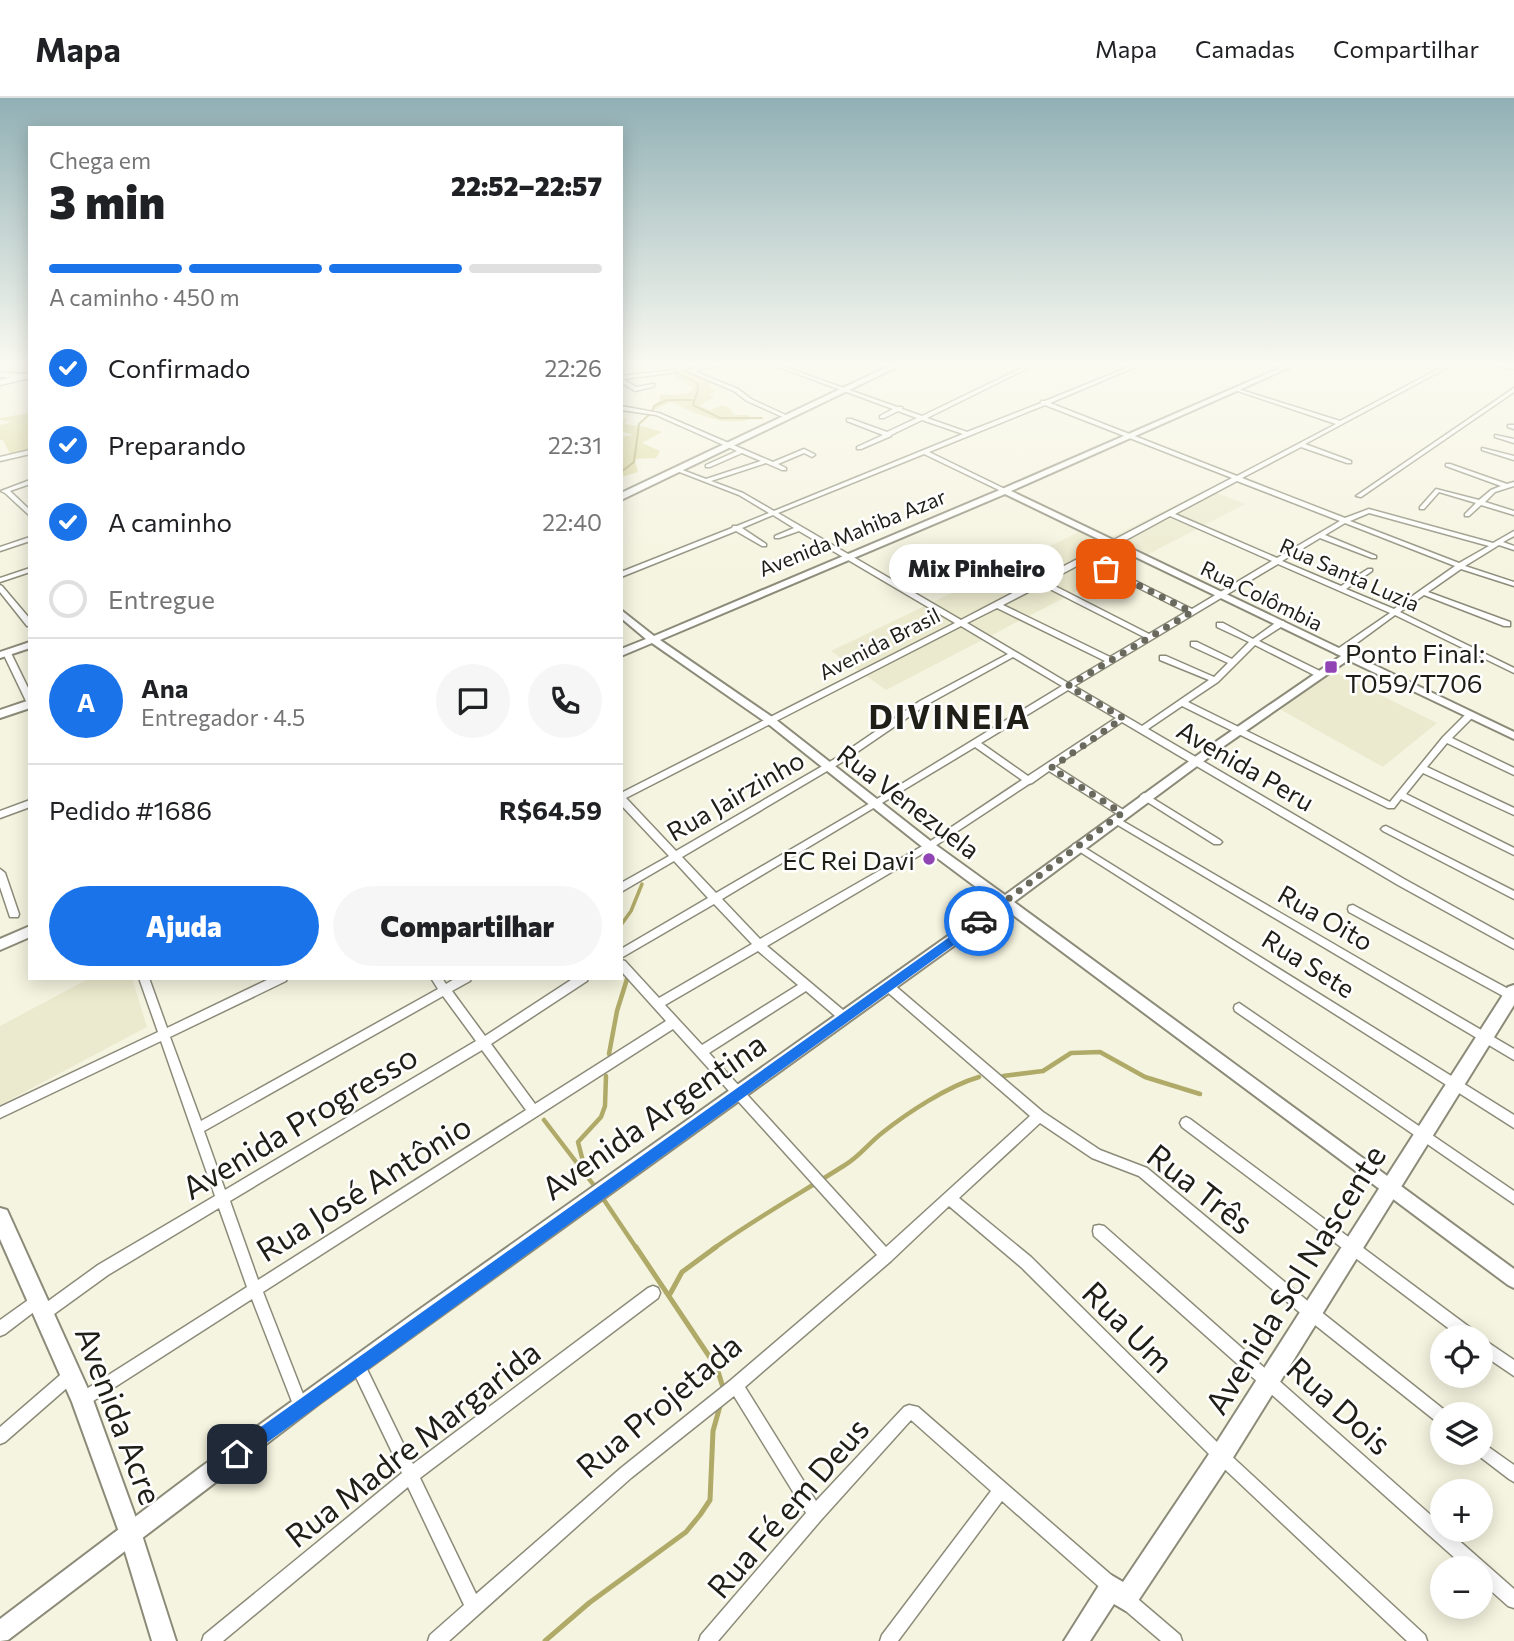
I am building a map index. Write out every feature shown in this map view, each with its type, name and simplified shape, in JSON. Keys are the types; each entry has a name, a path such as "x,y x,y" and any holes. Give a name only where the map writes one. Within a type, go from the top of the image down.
{"main road":[{"path":"623,496 744,437"},
{"path":"0,714 28,703"},
{"name":"Avenida Sol Nascente","path":"1076,1641 1119,1593 1221,1456 1350,1248 1513,995"},
{"name":"Avenida Acre","path":"0,1217 82,1399 130,1532 164,1641"}],"street":[{"path":"709,437 784,469"},
{"path":"859,448 884,437"},
{"path":"623,574 960,437"},
{"name":"Avenida Mahiba Azar","path":"623,652 1131,437"},
{"path":"1135,437 1344,521 1514,584"},
{"name":"Avenida Brasil","path":"623,797 1042,582 1312,437"},
{"path":"1359,496 1445,437"},
{"path":"1299,444 1349,462"},
{"path":"1484,449 1514,458"},
{"path":"708,466 741,451"},
{"path":"707,480 803,451 812,455"},
{"path":"0,459 28,452"},
{"path":"924,452 1005,491"},
{"path":"1448,465 1506,486"},
{"path":"675,469 733,489 1068,686"},
{"path":"3,491 28,483"},
{"path":"1467,515 1493,491 1514,484"},
{"path":"1422,508 1438,490 1514,513"},
{"path":"3,491 28,512"},
{"name":"Rua Colômbia","path":"1005,491 1514,736"},
{"path":"17,500 28,497"},
{"path":"623,953 876,804 1110,660 1344,521 1369,510 1514,548"},
{"name":"Rua Santa Luzia","path":"1170,514 1394,612 1514,671"},
{"path":"735,527 764,545"},
{"path":"777,537 800,528"},
{"name":"Avenida Argentina","path":"0,1632 130,1532 301,1407 602,1189 889,987 1144,796 1319,674 1394,612 1460,566 1514,533"},
{"path":"1319,535 1374,557"},
{"path":"0,549 28,540"},
{"path":"1084,558 1192,612"},
{"path":"1341,589 1370,570"},
{"path":"0,580 28,571"},
{"path":"1042,582 1149,637"},
{"path":"0,587 28,622"},
{"path":"1423,592 1507,624"},
{"path":"997,605 1110,660"},
{"name":"Rua Venezuela","path":"623,615 652,639 771,721 929,846 1514,1279"},
{"path":"1143,729 1215,680 1254,642 1281,623"},
{"path":"1220,625 1319,674"},
{"path":"1194,644 1233,663"},
{"path":"28,646 4,654 28,698"},
{"name":"Rua Jairzinho","path":"623,887 827,767 923,703 1014,654"},
{"path":"1163,658 1215,680"},
{"name":"Avenida Peru","path":"1068,686 1401,882 1514,945"},
{"path":"1183,703 1391,806 1446,739 1470,715"},
{"path":"658,1004 929,846 1123,718"},
{"path":"1446,739 1514,772"},
{"path":"975,743 1029,781"},
{"name":"Rua Oito","path":"1051,768 1118,816 1514,1055"},
{"path":"1421,768 1514,812"},
{"path":"1400,795 1514,852"},
{"path":"1144,796 1217,842"},
{"path":"623,800 760,946 845,1018"},
{"path":"0,815 28,804"},
{"path":"1386,829 1514,895"},
{"name":"Rua Sete","path":"1077,846 1514,1122"},
{"path":"0,873 4,899 14,914"},
{"path":"1353,909 1513,995"},
{"path":"0,945 28,932"},
{"path":"623,966 886,1256"},
{"path":"145,980 199,1128 222,1201 301,1407"},
{"path":"0,1113 278,980"},
{"path":"437,980 534,1112"},
{"path":"199,1128 462,980"},
{"name":"Avenida Progresso","path":"0,1329 222,1201 483,1043 580,980"},
{"path":"701,1052 807,985"},
{"name":"Rua Três","path":"889,987 1039,1116 1096,1154 1143,1172 1310,1312 1430,1407"},
{"path":"1239,1008 1514,1198"},
{"name":"Rua José Antônio","path":"82,1399 674,1022"},
{"name":"Rua Projetada","path":"436,1641 626,1473 716,1401 886,1256 1039,1116"},
{"path":"1186,1123 1455,1325"},
{"name":"Rua Um","path":"949,1198 1018,1255 1221,1456 1419,1641"},
{"name":"Rua Dois","path":"1099,1231 1464,1556"},
{"name":"Rua Madre Margarida","path":"211,1641 411,1475 653,1293"},
{"path":"1493,1354 1514,1369"},
{"path":"358,1366 474,1607"},
{"path":"0,1437 71,1375"},
{"path":"735,1385 816,1514"},
{"name":"Rua Fé em Deus","path":"707,1641 906,1413 911,1411 1000,1490"},
{"path":"1493,1458 1514,1474"},
{"path":"888,1641 1000,1490 1174,1641"},
{"name":"Rua Dois","path":"1493,1581 1514,1600"}],"shaded area":[{"path":"0,437 28,437 28,450 10,454 3,440 0,440"},
{"path":"623,437 653,437 642,443 660,451 656,458 634,459 638,472 623,476"},
{"path":"1207,489 1245,504 886,690 831,651 1083,530 1104,541"},
{"path":"1332,671 1437,723 1383,767 1278,708"},
{"path":"86,980 133,980 147,1027 0,1105 0,1026"}],"waterway":[{"path":"623,470 634,462 637,437"},
{"path":"623,922 631,911 642,884"},
{"path":"609,1054 617,1011 627,979"},
{"path":"1003,1076 1043,1071 1071,1053 1100,1052 1145,1077 1200,1094"},
{"path":"586,1173 578,1142 601,1117 605,1106 606,1076"},
{"path":"713,1249 850,1162 882,1133 916,1109 941,1093 979,1077"},
{"path":"544,1120 596,1188"},
{"path":"602,1197 637,1249"},
{"path":"636,1247 717,1368 724,1391"},
{"path":"670,1294 682,1272 716,1247"},
{"path":"545,1641 589,1603 686,1532 700,1515 710,1500 713,1431 720,1406"}],"way so far":[{"path":"979,921 1122,813 1051,768 1123,718 1068,686 1192,612 1106,569"}],"place":[{"name":"Mix Pinheiro","path":"1106,569"},
{"name":"Ponto Final: T059/T706","path":"1331,667"},
{"name":"EC Rei Davi","path":"929,859"}],"district":[{"name":"DIVINEIA","path":"950,715"}],"route":[{"path":"237,1454 979,921"}]}
